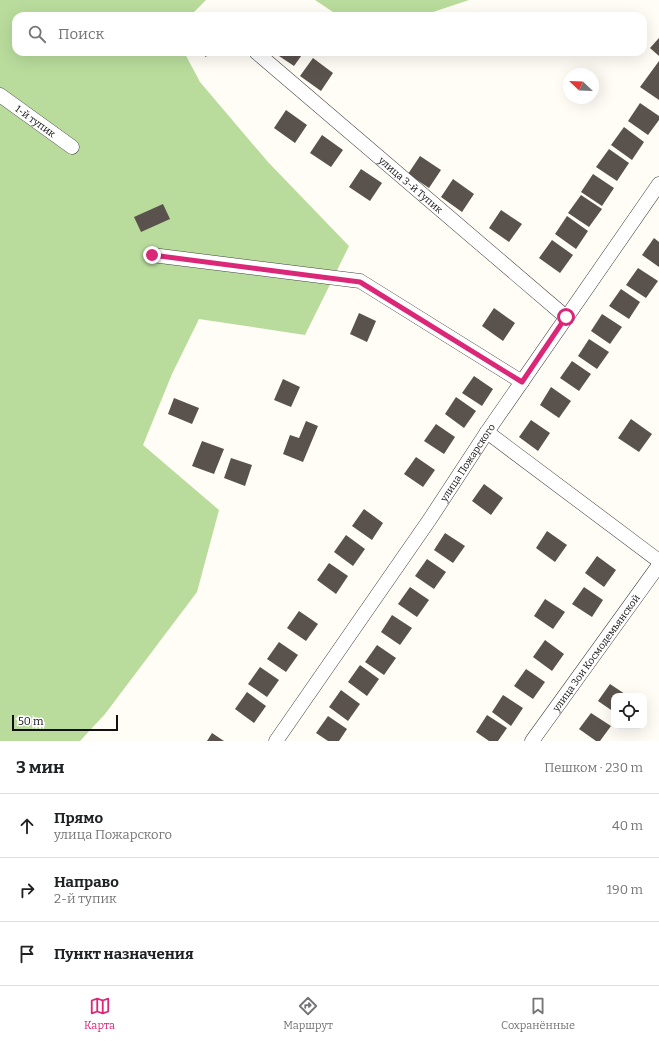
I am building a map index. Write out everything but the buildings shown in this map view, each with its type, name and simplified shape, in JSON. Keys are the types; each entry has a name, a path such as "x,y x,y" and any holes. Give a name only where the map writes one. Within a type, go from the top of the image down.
{"street":[{"name":"улица 3-й Тупик","path":"261,56 566,317"},
{"name":"1-й тупик","path":"0,95 72,147"},
{"name":"улица Пожарского","path":"276,741 430,519 487,432 566,317 659,184"},
{"path":"152,255 360,282 522,382"},
{"path":"487,432 659,561"},
{"name":"улица Зои Космодемьянской","path":"532,741 659,565"}],"green space":[{"path":"0,0 206,0 194,12 12,12 12,56 186,56 200,82 268,162 349,246 305,335 199,319 172,374 143,445 219,510 197,592 105,714 80,741 0,741"},
{"path":"315,0 469,0 433,12 333,12"}],"route":[{"path":"152,255 360,282 522,382 566,317"}]}
